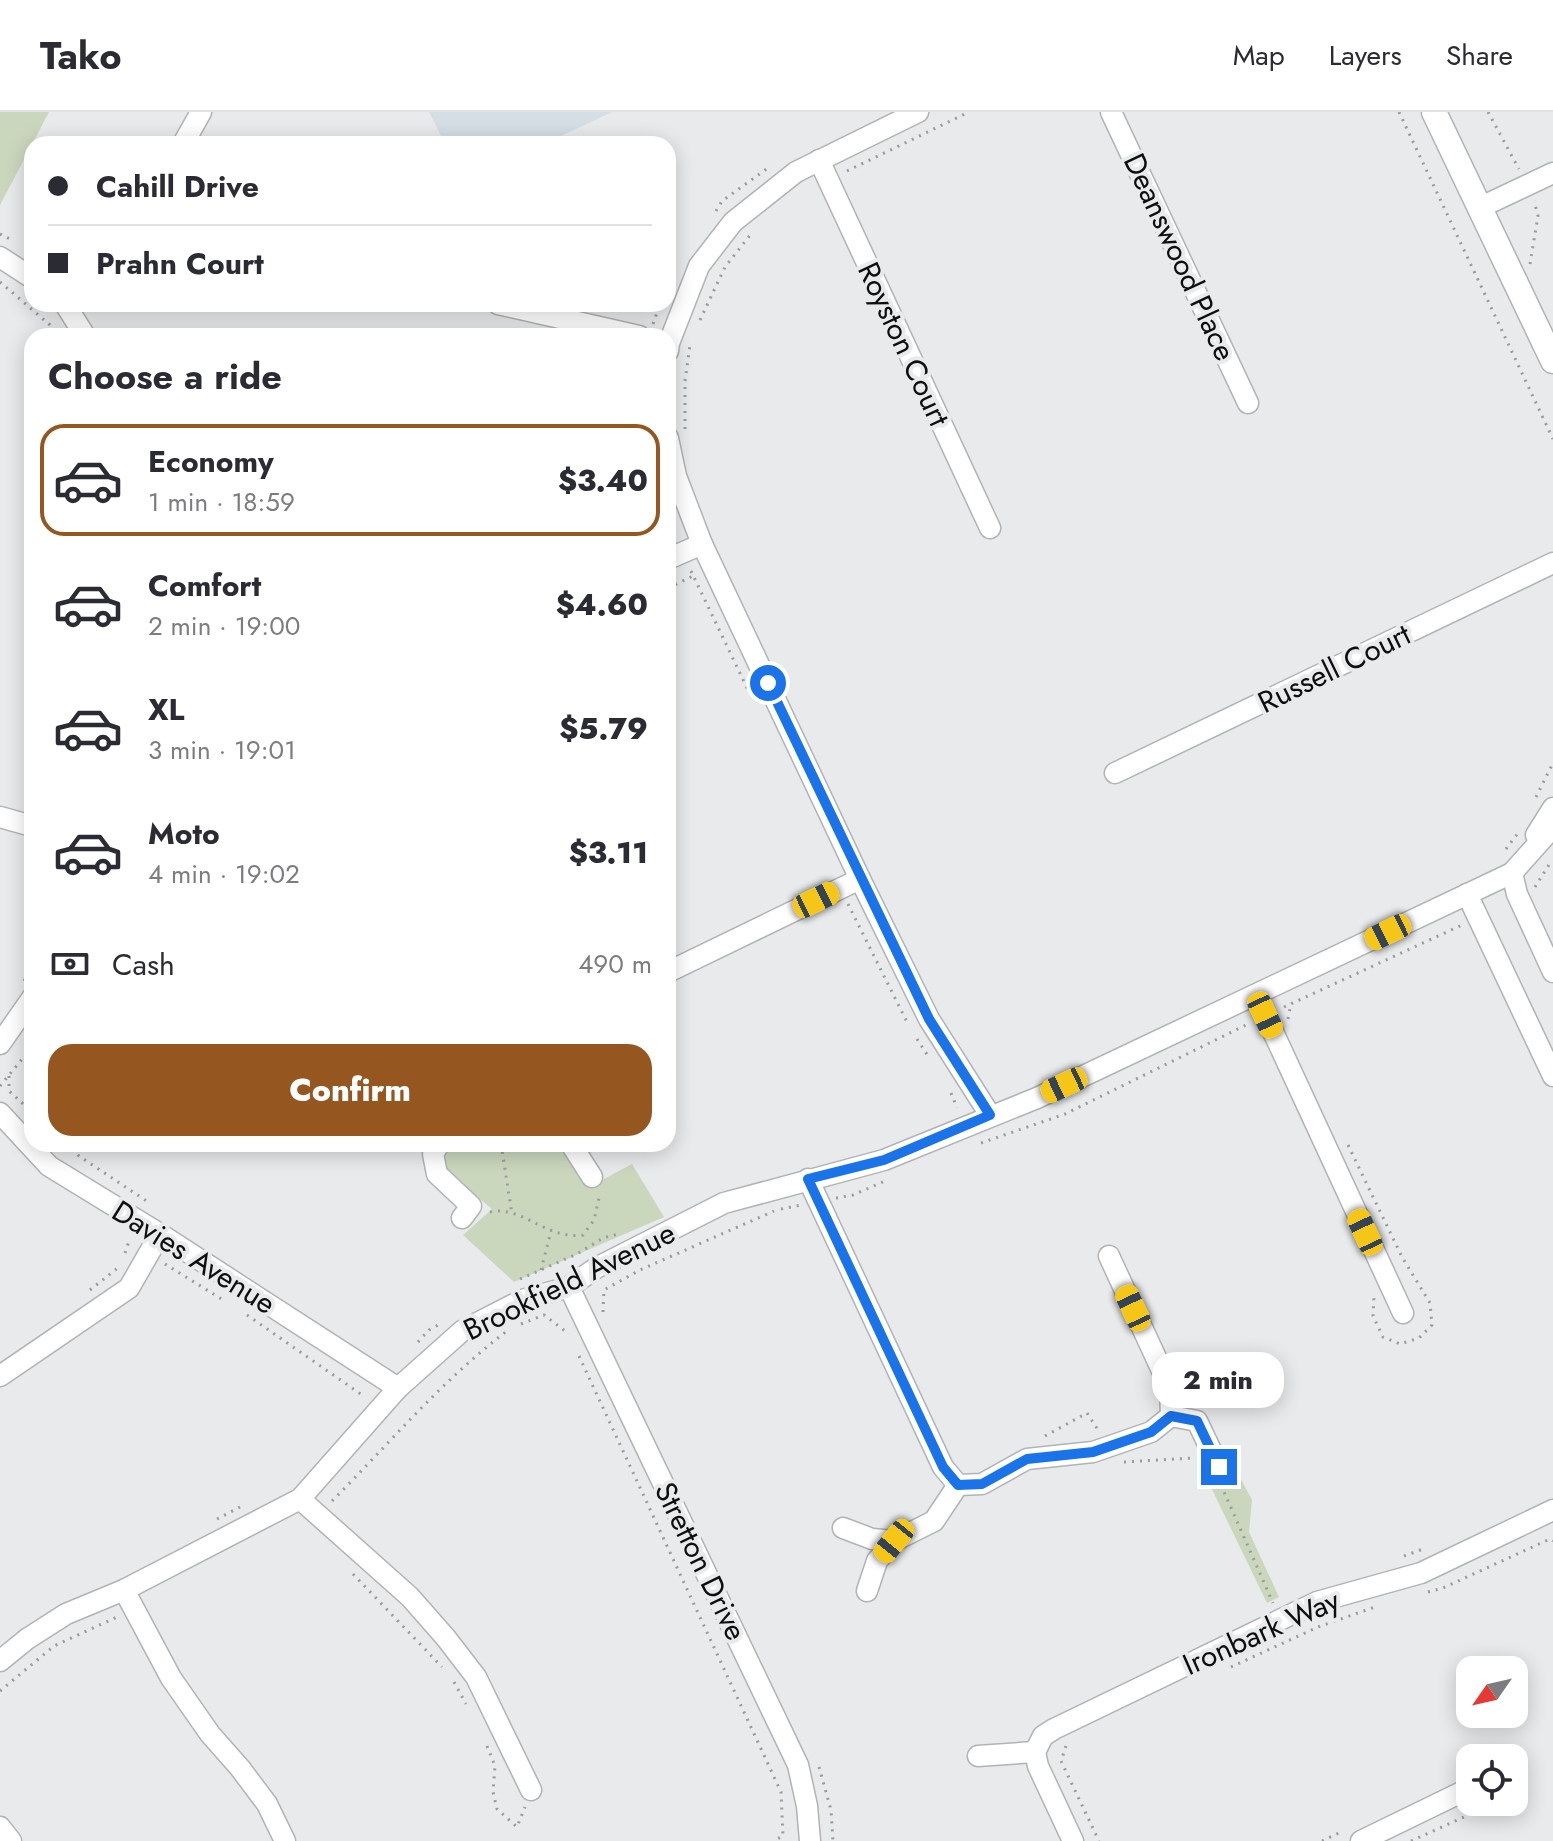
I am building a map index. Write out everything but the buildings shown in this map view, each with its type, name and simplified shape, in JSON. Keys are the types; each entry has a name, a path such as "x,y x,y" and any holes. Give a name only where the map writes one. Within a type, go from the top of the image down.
{"street":[{"path":"188,136 201,112"},
{"path":"674,328 699,266 733,222 796,172 918,112"},
{"name":"Deanswood Place","path":"1111,112 1248,403"},
{"path":"1434,112 1553,361"},
{"name":"Royston Court","path":"819,160 990,528"},
{"path":"1479,208 1553,173"},
{"path":"0,257 24,273"},
{"path":"542,312 630,328"},
{"path":"678,439 676,476 702,544 929,1019 990,1115"},
{"path":"676,555 702,544"},
{"name":"Russell Court","path":"1115,773 1553,563"},
{"path":"1543,805 1512,873 1519,900 1553,972"},
{"path":"0,817 24,824"},
{"name":"Brookfield Avenue","path":"0,1661 66,1614 129,1599 300,1499 398,1388 462,1331 522,1300 569,1287 596,1268 724,1203 884,1160 1037,1098 1512,873 1553,827"},
{"path":"676,968 860,879"},
{"path":"1467,894 1553,1076"},
{"path":"1256,995 1403,1313"},
{"path":"0,1044 24,1010"},
{"name":"Davies Avenue","path":"0,1113 24,1139"},
{"name":"Davies Avenue","path":"36,1152 49,1166 398,1388"},
{"path":"434,1152 437,1174 471,1206 462,1218"},
{"path":"576,1152 592,1177"},
{"path":"808,1179 943,1467 958,1485"},
{"path":"0,1376 129,1288 160,1234"},
{"path":"1109,1256 1170,1388 1171,1416"},
{"name":"Stretton Drive","path":"569,1287 798,1765 807,1806 810,1841"},
{"path":"958,1485 982,1484 1027,1459 1093,1452 1109,1447 1151,1432 1171,1416 1197,1421 1214,1469"},
{"path":"867,1591 877,1561 894,1541 934,1521 958,1485"},
{"path":"300,1499 410,1597 446,1638 476,1677 531,1790"},
{"name":"Ironbark Way","path":"1035,1752 1043,1736 1054,1729 1317,1602 1421,1573 1553,1510"},
{"path":"843,1528 872,1539 894,1541"},
{"path":"129,1599 171,1678 210,1734 267,1804 285,1841"},
{"path":"978,1756 1035,1752 1038,1766 1073,1841"},
{"path":"1361,1841 1456,1795"},
{"path":"0,1827 11,1841"}],"path":[{"path":"828,180 969,112"},
{"path":"1399,112 1553,439"},
{"path":"696,328 725,267 757,225"},
{"path":"0,282 24,303"},
{"path":"35,312 52,328"},
{"path":"678,439 684,426 685,381 691,340"},
{"path":"676,584 693,576"},
{"path":"1543,805 1553,763"},
{"path":"1504,851 1520,830"},
{"path":"1519,900 1531,895 1553,858"},
{"path":"976,1145 1065,1114 1265,1015 1479,918"},
{"path":"0,1086 24,1057"},
{"path":"9,1076 9,1091 24,1105"},
{"path":"502,1152 512,1214"},
{"path":"462,1218 499,1210 567,1237 583,1235 591,1227 599,1207 600,1189 592,1177"},
{"path":"603,1312 604,1290 640,1270 774,1210 841,1197 893,1178"},
{"path":"840,1209 841,1197"},
{"path":"541,1270 551,1231"},
{"path":"80,1297 122,1264 130,1238"},
{"path":"318,1514 424,1403 470,1359 513,1326 544,1315 568,1332 781,1792 783,1836 773,1841"},
{"path":"1039,1439 1087,1413 1119,1462 1214,1469 1274,1606"},
{"path":"1419,1594 1443,1588 1550,1539 1553,1541"},
{"path":"349,1570 443,1668"},
{"path":"0,1691 54,1646 129,1599"},
{"path":"1221,1671 1318,1627 1382,1605"},
{"path":"452,1679 466,1704"},
{"path":"485,1741 495,1766 493,1792 497,1809 517,1827 531,1790"},
{"path":"1068,1742 1061,1761 1099,1841"},
{"path":"815,1759 822,1773 831,1810 833,1841"},
{"path":"1411,1841 1466,1816"}],"shaded area":[{"path":"429,112 612,112 561,136 441,136"}],"green space":[{"path":"0,112 49,112 36,136 24,136 24,159 0,205"},
{"path":"443,1152 566,1152 589,1187 632,1164 664,1217 514,1282 463,1235 492,1209 436,1163"},
{"path":"1234,1466 1252,1500 1249,1532 1279,1597 1267,1603 1207,1479"}],"route":[{"path":"768,683 929,1019 990,1115 884,1160 808,1179 943,1467 958,1485 982,1484 1027,1459 1093,1452 1151,1432 1171,1416 1197,1421 1219,1467"}]}
